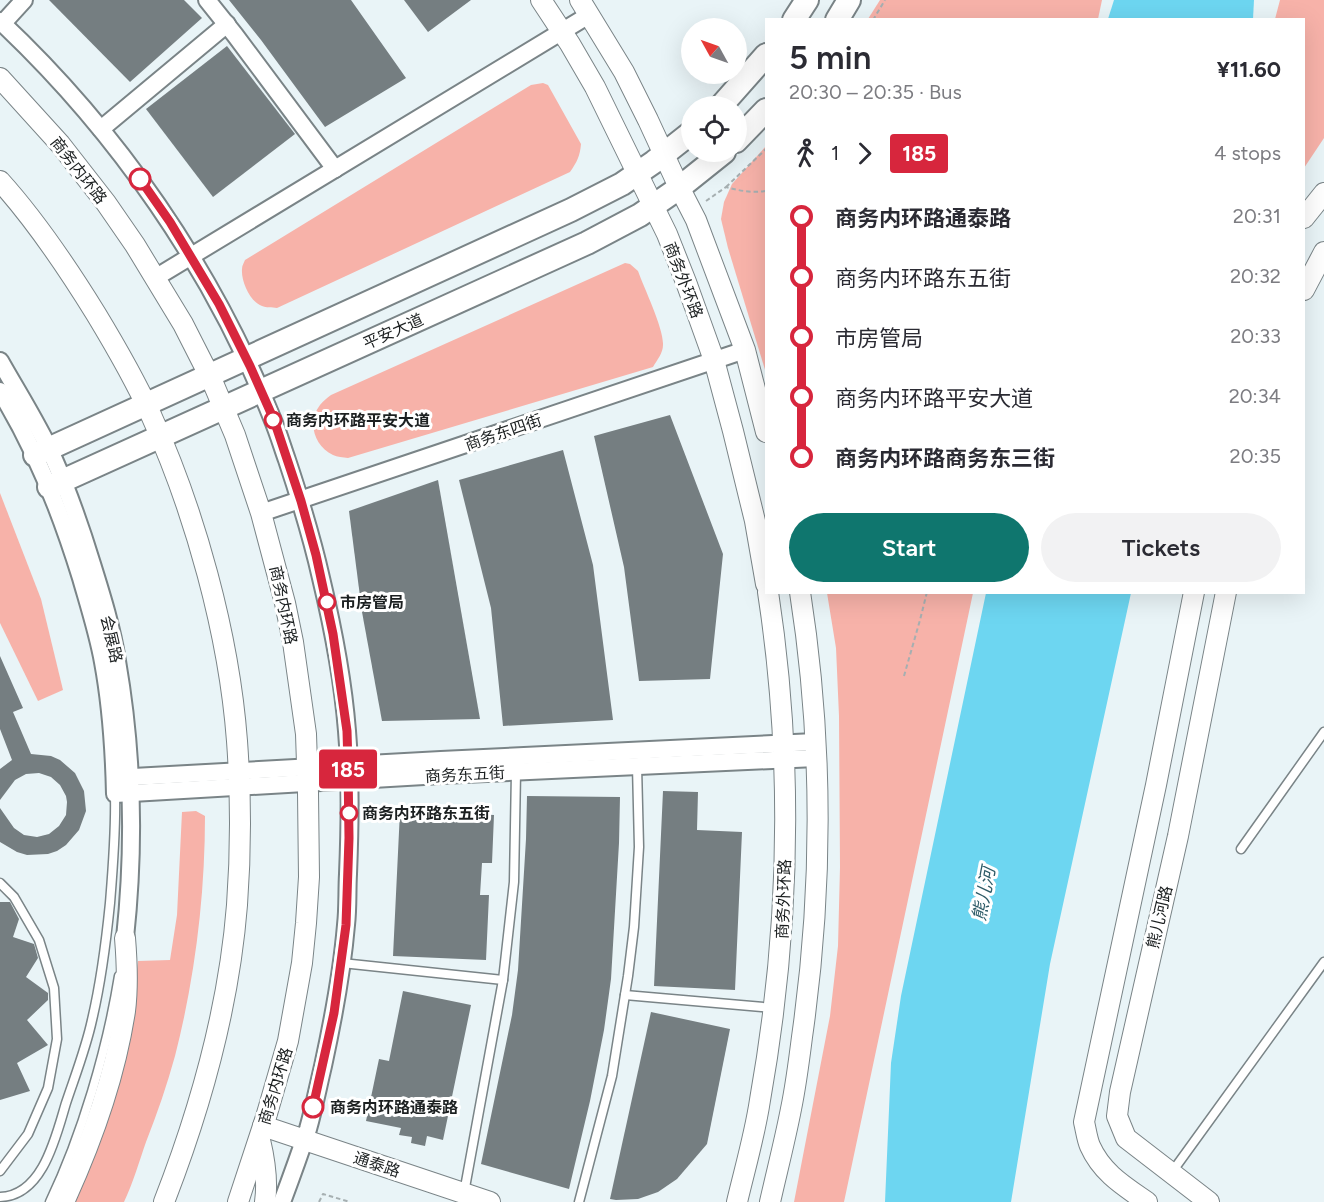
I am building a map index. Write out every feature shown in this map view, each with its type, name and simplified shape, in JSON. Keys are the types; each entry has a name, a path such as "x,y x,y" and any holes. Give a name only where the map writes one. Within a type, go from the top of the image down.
{"main road":[{"path":"795,18 807,0"},
{"path":"838,18 849,0"},
{"path":"730,96 765,56"},
{"path":"747,130 765,111"},
{"path":"42,452 571,210 622,184 681,141"},
{"name":"平安大道","path":"56,484 587,243 640,215 712,162"}],"street":[{"path":"24,0 1,22 30,49 101,129 140,179 170,222 219,304 247,359 274,420 301,501 333,634 347,731 349,773 346,925 342,963 327,1048 302,1146 282,1202"},
{"path":"207,0 335,169"},
{"name":"商务外环路","path":"541,0 595,87 670,243 714,360 755,521 765,578"},
{"path":"155,278 562,31 584,7"},
{"name":"商务外环路","path":"584,7 624,72 696,220 744,350 765,428"},
{"path":"101,129 227,24"},
{"name":"商务内环路","path":"0,78 60,144 106,203 135,245 183,324 235,435 276,565 293,642 306,734 309,877 306,923 302,963 288,1041 238,1202"},
{"path":"0,181 50,244 77,283 123,358 146,405 170,460 195,534 225,655 237,740 239,838 237,907 217,1035 200,1099 164,1202"},
{"path":"1305,217 1324,193"},
{"path":"1305,288 1324,252"},
{"name":"商务东四街","path":"261,513 744,350"},
{"name":"会展路","path":"0,361 56,484 101,652 123,785 132,823 124,938"},
{"name":"会展路","path":"0,391 42,452"},
{"name":"商务外环路","path":"737,1202 760,1102 774,1008 783,918 784,751 780,689 768,594"},
{"name":"商务外环路","path":"770,1202 792,1108 808,999 815,919 818,816 816,750 812,686 800,594"},
{"name":"熊儿河路","path":"1147,1202 1125,1193 1098,1162 1089,1144 1084,1122 1154,796 1194,594"},
{"name":"熊儿河路","path":"1209,1202 1126,1138 1117,1116 1120,1092 1178,836 1226,594"},
{"name":"商务东五街","path":"123,785 816,750"},
{"name":"商务东五街","path":"349,773 516,772 637,766 784,751"},
{"path":"64,1202 94,1131 107,1092 117,1049 125,1010 127,976 124,938"},
{"path":"261,1132 267,1184 265,1202"},
{"name":"通泰路","path":"261,1132 458,1198 490,1202"}],"lane":[{"path":"1240,849 1324,732"},
{"path":"579,1202 612,1076 625,995 639,847 637,766"},
{"path":"458,1198 503,980 514,882 516,772"},
{"path":"0,1197 10,1197 29,1185 42,1169 52,1148 92,1023 103,968 123,785"},
{"path":"0,883 14,897 39,940 54,988 57,1039 48,1088 28,1134 0,1171"},
{"path":"50,1202 80,1127 94,1082 113,1011 124,938"},
{"path":"1172,1172 1324,962"},
{"path":"342,963 503,980"},
{"path":"625,995 774,1008"}],"path":[{"path":"874,18 885,0"},
{"path":"691,211 726,187 765,150"},
{"path":"726,187 756,193 765,191"},
{"path":"904,676 926,594"},
{"path":"319,1202 322,1194 350,1202"}],"shaded area":[{"path":"880,0 1102,0 1098,18 869,18"},
{"path":"1280,0 1324,0 1324,138 1305,166 1305,18 1275,18"},
{"path":"543,83 548,85 581,144 578,159 570,172 277,308 262,306 250,296 242,274 245,260 531,85"},
{"path":"765,147 765,370 721,219 724,202 732,184"},
{"path":"625,263 638,271 660,329 663,348 653,367 348,458 338,457 326,451 317,440 313,426 316,412 331,395"},
{"path":"0,493 41,599 63,690 38,701 0,623"},
{"path":"827,594 973,594 844,1202 794,1202 830,1016 838,946 839,716 836,648"},
{"path":"196,811 205,816 198,937 182,1027 165,1089 124,1202 72,1202 133,1013 138,961 170,960 177,915 182,812"}],"water":[{"path":"1114,0 1254,0 1253,18 1108,18"},
{"name":"熊儿河","path":"986,594 1131,594 1050,964 1011,1202 885,1202 891,1063 901,996"}],"building":[{"path":"49,0 184,0 202,18 130,82"},
{"path":"229,0 351,0 406,78 325,127"},
{"path":"404,0 471,0 428,32"},
{"path":"227,46 295,134 213,197 146,109"},
{"path":"670,415 723,554 710,679 639,681 624,567 594,436"},
{"path":"563,450 593,565 613,720 503,726 491,608 459,480"},
{"path":"438,480 480,719 382,721 362,612 349,511"},
{"path":"0,656 23,708 13,712 31,754 51,756 60,760 75,773 84,791 86,811 79,830 66,845 48,854 27,855 0,842 0,808 14,828 24,835 37,837 49,834 59,826 66,815 67,802 60,785 51,777 39,773 26,774 15,780 0,800 0,769 12,760 0,729"},
{"path":"663,791 698,792 697,830 742,832 735,990 654,986"},
{"path":"527,796 620,797 611,979 590,1101 569,1189 481,1164 512,1015 518,970"},
{"path":"400,811 494,815 492,863 482,863 480,895 489,895 486,960 393,956"},
{"path":"0,902 10,902 19,919 13,937 34,944 38,958 26,977 48,993 48,1000 27,1020 48,1045 17,1063 30,1091 0,1100"},
{"path":"403,991 471,1005 443,1140 427,1136 425,1146 411,1143 412,1137 399,1135 401,1128 366,1121 379,1059 389,1061"},
{"path":"651,1012 730,1029 707,1144 677,1179 658,1192 638,1199 610,1199"}],"bus line":[{"name":"185","path":"140,179 170,222 219,304 274,420 316,555 333,634 347,731 349,838 346,925 334,1013 313,1107"}],"place":[{"name":"商务内环路平安大道","path":"273,420"},
{"name":"市房管局","path":"327,602"},
{"name":"商务内环路东五街","path":"349,813"},
{"name":"商务内环路通泰路","path":"313,1107"}]}
